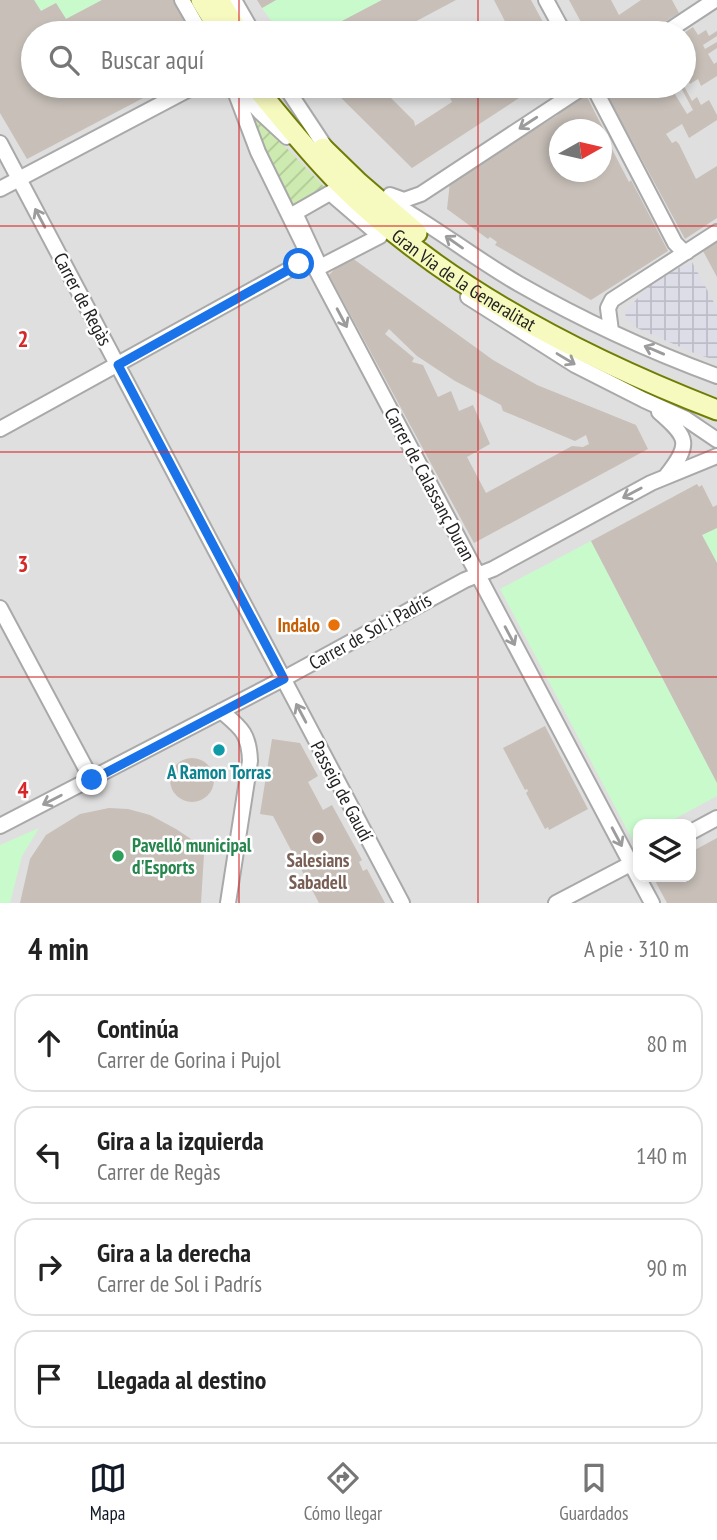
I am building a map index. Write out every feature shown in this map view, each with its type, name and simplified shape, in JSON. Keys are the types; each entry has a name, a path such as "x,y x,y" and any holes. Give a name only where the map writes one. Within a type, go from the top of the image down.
{"street":[{"path":"182,0 194,21"},
{"path":"201,0 214,21"},
{"path":"219,0 232,21"},
{"path":"234,0 246,21"},
{"path":"546,0 557,21"},
{"path":"683,21 715,0"},
{"path":"0,189 172,98"},
{"name":"Carrer de Calassanç Duran","path":"239,98 258,152 478,575 633,862"},
{"path":"247,98 338,183"},
{"name":"Gran Via de la Generalitat","path":"265,98 338,183 428,258 549,334 637,377 717,410"},
{"name":"Gran Via de la Generalitat","path":"280,98 298,121 365,187 414,231 451,259 528,308 635,363 717,397"},
{"path":"293,98 331,155"},
{"path":"365,187 404,200 413,198 567,98"},
{"path":"599,98 676,243 687,252"},
{"name":"Carrer de Regàs","path":"0,143 284,679"},
{"path":"365,187 424,220 454,243 519,283 611,331 717,376"},
{"path":"0,429 315,262 380,236 330,193 295,213 315,262"},
{"path":"395,231 452,286 575,365 686,419 717,440"},
{"path":"611,331 608,308 612,300 717,232"},
{"path":"644,400 682,433 683,452 666,476"},
{"name":"Carrer de Sol i Padrís","path":"0,826 666,476 717,456"},
{"path":"0,608 92,780"},
{"name":"Passeig de Gaudí","path":"284,679 402,903"},
{"path":"221,711 243,730 250,746 228,903"},
{"path":"696,829 717,818"},
{"path":"556,903 633,871"},
{"name":"Carrer de Calassanç Duran","path":"643,882 652,903"}],"shaded area":[{"path":"0,0 717,0 717,903 0,903"},
{"path":"692,262 717,308 717,361 637,328 626,319 625,311 650,286"}],"green space":[{"path":"34,0 102,0 66,19 56,3 41,11"},
{"path":"276,0 382,0 343,21 271,21 262,8"},
{"path":"254,114 330,193 295,213 249,117"},
{"path":"717,528 717,563 702,535"},
{"path":"591,541 717,783 717,796 674,819 633,819 633,841 500,589"},
{"path":"39,828 22,856 10,903 0,903 0,845"}],"building":[{"path":"0,0 34,0 41,11 56,3 66,19 102,0 174,0 185,21 21,21 21,98 143,98 27,159 0,113"},
{"path":"257,0 276,0 262,8"},
{"path":"382,0 456,0 417,21 342,21"},
{"path":"494,0 531,0 542,21 505,21"},
{"path":"569,0 611,0 619,15 641,0 672,0 679,13 666,21 580,21"},
{"path":"706,30 709,36 717,31 717,36 703,45 705,49 717,42 717,48 708,54 714,64 717,62 717,76 701,86 698,79 696,80 696,32 698,35"},
{"path":"697,97 701,105 709,100 717,120 689,138 682,124 666,134 672,143 676,141 679,144 696,179 717,166 717,218 685,239 609,98 677,98 687,114 693,110 686,98 692,101"},
{"path":"341,98 391,98 414,121 415,126 452,102 450,98 519,98 412,168"},
{"path":"581,98 588,98 598,119 552,119 557,113"},
{"path":"549,121 549,182 612,182 612,149 668,251 591,300 495,245 497,242 490,237 488,239 447,209 450,182"},
{"path":"717,242 717,277 703,251"},
{"path":"348,255 493,360 537,385 636,425 648,449 474,543 329,275","holes":["389,329 417,356 455,381 501,405 503,411 575,441 586,435 589,444 583,447 572,446 486,493 467,457 490,444 473,405 459,411 451,391 438,397 423,365 412,362 414,358 385,334"]},
{"path":"697,484 699,487 702,485 713,507 717,505 717,528 702,535 717,563 717,783 591,541"},
{"path":"545,726 588,809 549,830 548,827 545,829 526,793 527,789 525,790 503,748"},
{"name":"Salesians Sabadell","path":"272,739 300,743 318,776 308,782 323,810 332,805 362,860 359,862 363,871 367,869 385,903 319,903 273,816 260,814"},
{"path":"192,758 208,764 214,780 208,796 192,802 176,796 170,780 176,764"},
{"name":"Pavelló municipal d'Esports","path":"109,808 128,809 150,815 200,845 204,854 201,903 20,903 30,859 46,835 80,814"},
{"path":"717,838 717,903 667,903 656,882 696,882 696,849"}],"place":[{"name":"Indalo","path":"334,625"},
{"name":"A Ramon Torras","path":"219,750"},
{"name":"Salesians Sabadell","path":"318,838"},
{"name":"Pavelló municipal d'Esports","path":"118,856"}],"route":[{"path":"92,780 284,679 118,365 299,264"}]}
